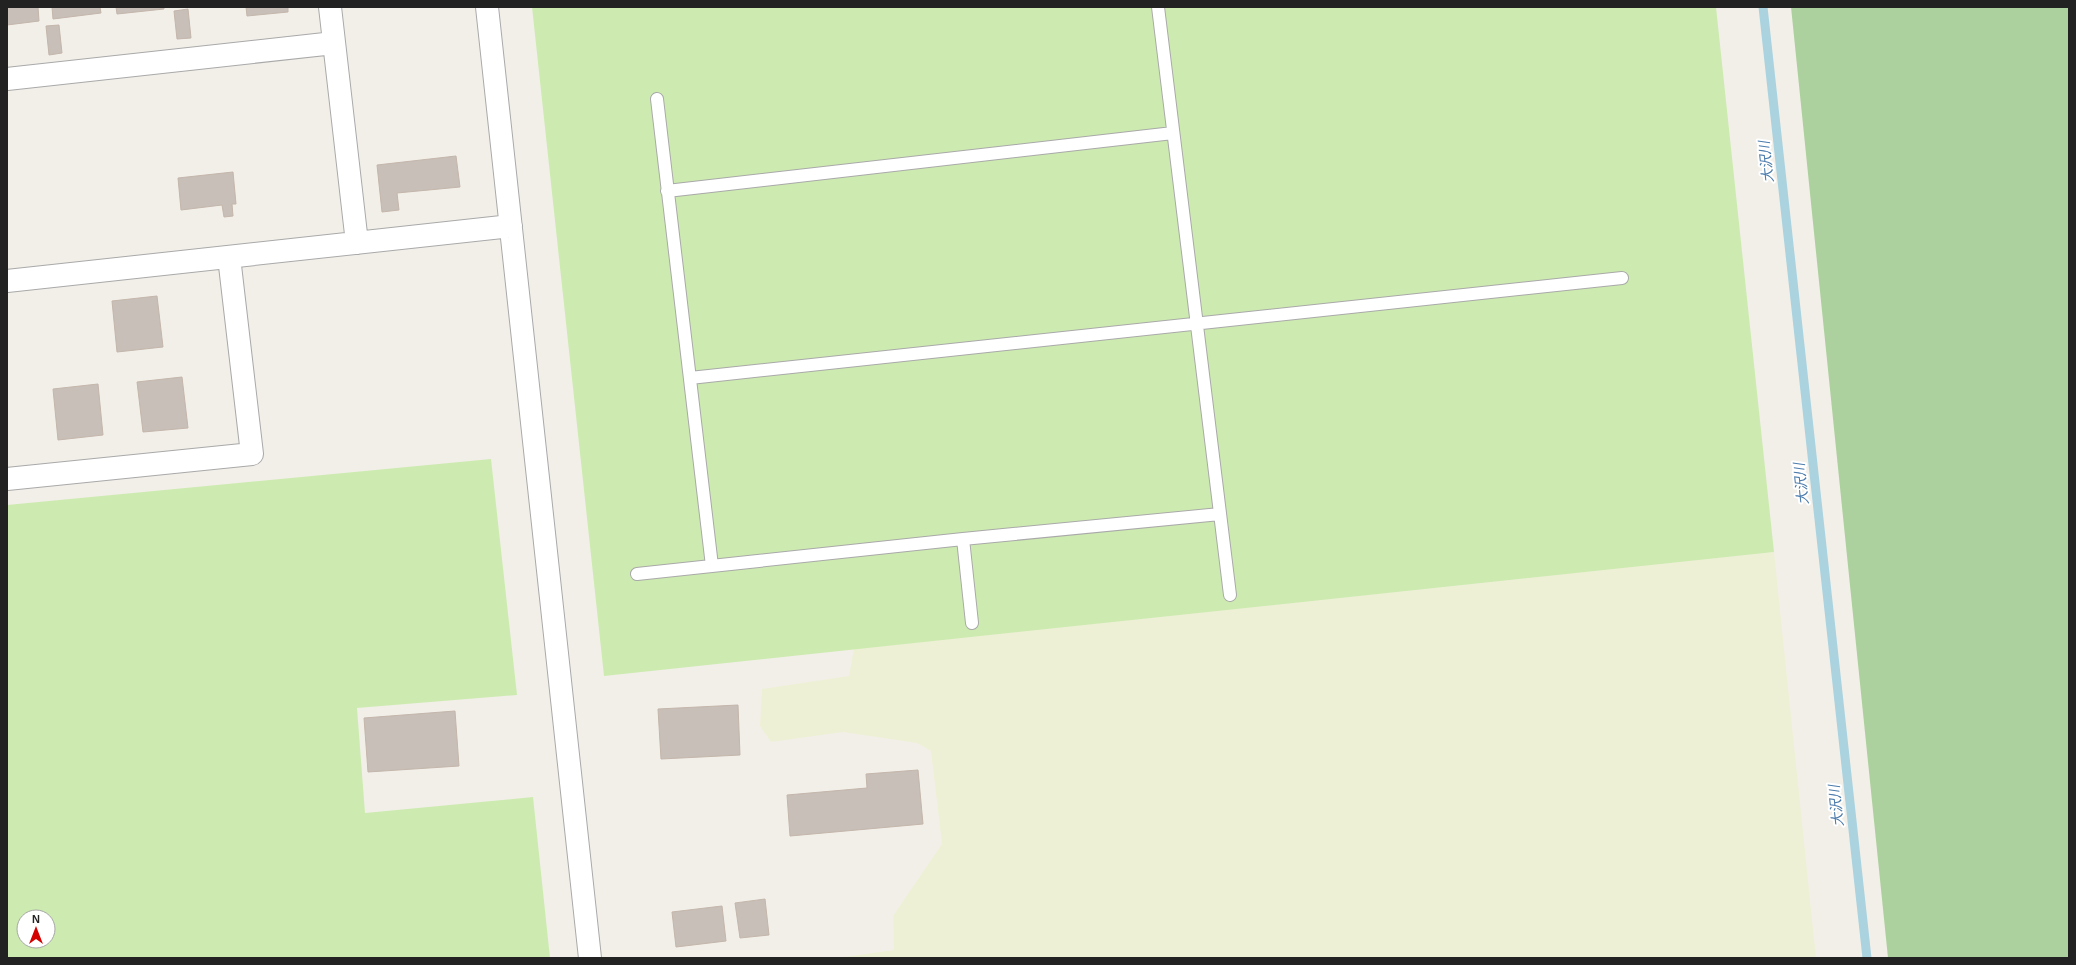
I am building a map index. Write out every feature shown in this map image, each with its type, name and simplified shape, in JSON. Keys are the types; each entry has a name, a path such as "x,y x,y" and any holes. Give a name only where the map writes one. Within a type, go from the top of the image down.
{"street":[{"path":"330,7 357,243"},
{"path":"487,7 590,958"},
{"path":"7,79 334,44"},
{"path":"7,281 511,226"},
{"path":"7,479 252,454 229,257"}],"lane":[{"path":"1158,7 1230,595"},
{"path":"657,99 712,566"},
{"path":"667,191 1173,133"},
{"path":"690,378 1196,322 1622,278"},
{"path":"637,574 963,539 1220,514"},
{"path":"963,539 972,623"}],"green space":[{"path":"532,7 1716,7 1774,552 604,676"},
{"path":"1791,7 2069,7 2069,958 1888,958"},
{"path":"491,459 517,695 357,708 365,813 533,797 550,958 7,958 7,505"},
{"path":"1774,552 1816,958 837,958 894,950 893,916 942,844 931,751 917,743 843,732 771,742 760,726 762,689 849,676 854,649"}],"building":[{"path":"7,7 38,7 39,21 7,25"},
{"path":"52,7 100,7 101,13 53,19"},
{"path":"116,7 164,7 164,9 117,14"},
{"path":"246,7 288,7 288,12 247,16"},
{"path":"188,9 191,38 177,39 174,11"},
{"path":"59,25 62,53 49,55 46,26"},
{"path":"456,156 460,187 397,193 399,210 382,212 377,165"},
{"path":"233,172 236,204 232,204 233,216 224,217 222,205 181,210 178,178"},
{"path":"157,296 163,347 117,352 112,301"},
{"path":"182,377 188,428 143,432 137,382"},
{"path":"98,384 103,435 58,440 53,389"},
{"path":"738,705 740,755 661,759 658,709"},
{"path":"455,711 459,766 368,772 364,718"},
{"path":"918,770 923,824 790,836 787,795 867,788 866,774"},
{"path":"765,899 769,935 740,938 735,903"},
{"path":"722,906 726,941 676,947 672,912"}],"waterway":[{"name":"大沢川","path":"1763,7 1867,958"}]}
